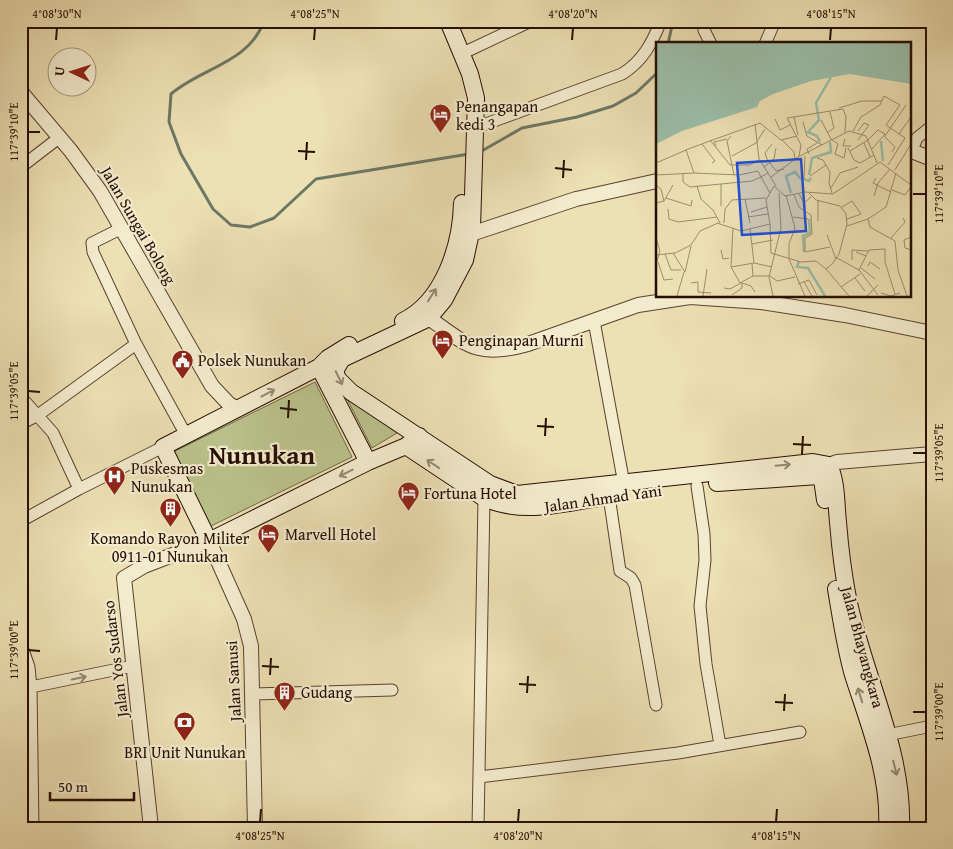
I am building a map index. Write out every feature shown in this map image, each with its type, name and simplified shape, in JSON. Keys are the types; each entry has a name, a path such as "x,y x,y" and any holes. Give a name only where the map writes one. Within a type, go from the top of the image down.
{"main road":[{"path":"436,21 465,90 472,134"},
{"path":"428,318 437,310 464,260 466,234 474,87 448,21"},
{"path":"419,436 406,446 368,462 209,541 163,447 318,367 344,347 406,320 422,309 431,298 466,234"},
{"name":"Jalan Ahmad Yani","path":"428,318 342,358 335,370 338,379 343,386 490,484 517,494 624,484 823,471"},
{"path":"318,367 368,462"},
{"name":"Jalan Ahmad Yani","path":"406,446 484,498 497,504 522,508 697,486 734,476"},
{"name":"Jalan Bhayangkara","path":"823,471 822,479 830,547 843,632 853,673 881,737 901,800 901,828"},
{"name":"Jalan Bhayangkara","path":"881,737 887,828"}],"street":[{"path":"461,54 531,21"},
{"path":"472,134 622,74 634,66 646,53 660,21"},
{"path":"703,21 704,30 710,42"},
{"path":"766,42 775,21"},
{"name":"Jalan Sungai Bolong","path":"21,92 60,137 90,176 122,228 212,386 229,404 238,409"},
{"path":"932,126 917,138 910,150 932,159"},
{"path":"21,167 60,137"},
{"path":"466,234 561,204 656,181"},
{"path":"122,228 92,243 93,252 136,344 186,435"},
{"path":"428,318 463,342 476,349 487,351 520,346 649,302 682,298"},
{"path":"704,298 761,302 845,315 932,333"},
{"path":"594,321 624,484"},
{"path":"21,424 38,415 133,349 136,344"},
{"name":"Jalan Sungai Bolong","path":"212,386 220,418"},
{"path":"21,397 53,433 78,489"},
{"path":"21,522 78,489 163,447"},
{"path":"823,471 837,462 932,454"},
{"path":"697,486 704,543 700,606 706,664 720,745"},
{"path":"609,496 620,571 631,578 635,586 656,705"},
{"path":"478,828 484,498"},
{"name":"Jalan Yos Sudarso","path":"151,828 124,578 144,566 209,541"},
{"name":"Jalan Sanusi","path":"209,541 248,632 252,658 254,828"},
{"path":"21,644 29,668 31,687 32,828"},
{"path":"31,687 133,666"},
{"path":"252,694 392,690"},
{"path":"881,737 932,726"},
{"path":"480,777 678,753 800,732"}],"green space":[{"path":"315,382 352,457 209,527 173,452"},
{"path":"345,395 397,433 372,448"}],"waterway":[{"path":"264,21 257,35 236,56 183,85 171,94 169,122 181,154 213,209 231,225 250,227 274,218 316,179 469,154"},
{"path":"668,42 673,21"},
{"path":"480,152 522,128 577,117 613,106 636,93 656,74"}],"place":[{"name":"Penangapan kedi 3","path":"440,134"},
{"name":"Penginapan Murni","path":"443,359"},
{"name":"Polsek Nunukan","path":"182,379"},
{"name":"Puskesmas Nunukan","path":"115,496"},
{"name":"Fortuna Hotel","path":"408,512"},
{"name":"Komando Rayon Militer 0911-01 Nunukan","path":"170,528"},
{"name":"Marvell Hotel","path":"269,553"},
{"name":"Gudang","path":"285,711"},
{"name":"BRI Unit Nunukan","path":"185,742"}],"district":[{"name":"Nunukan","path":"262,454"}]}
